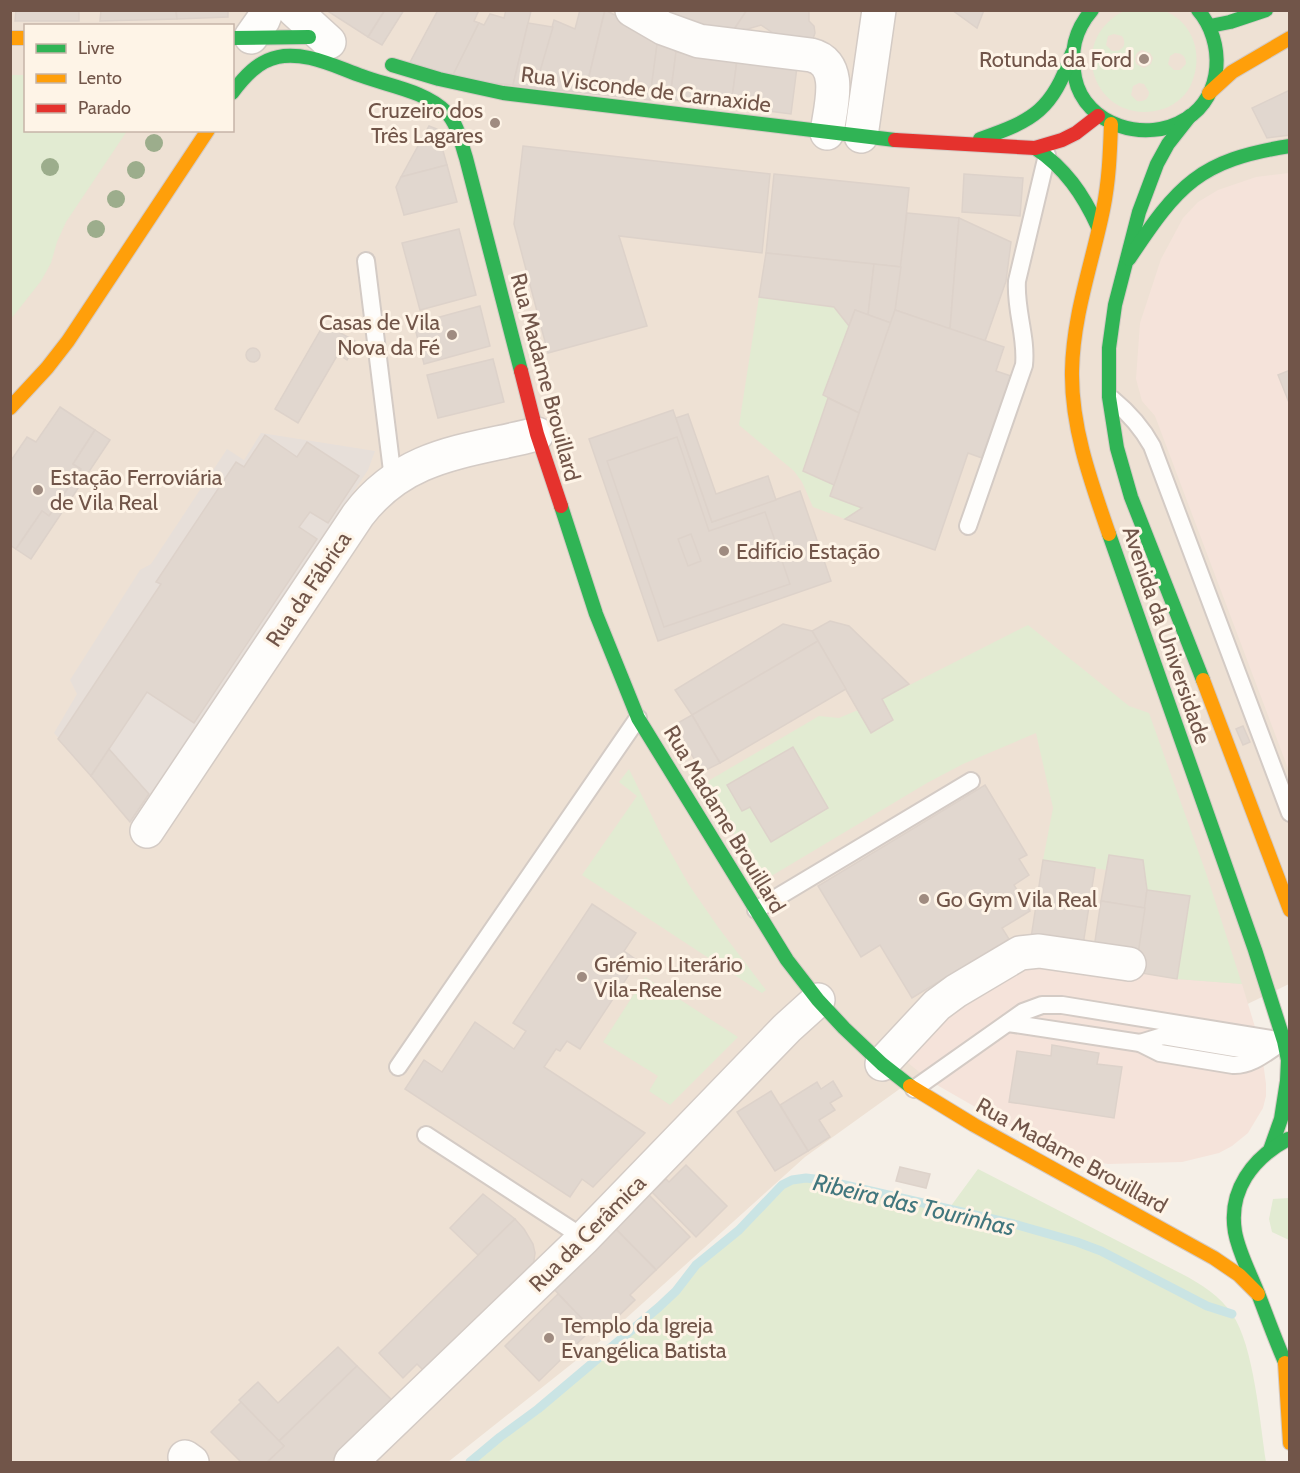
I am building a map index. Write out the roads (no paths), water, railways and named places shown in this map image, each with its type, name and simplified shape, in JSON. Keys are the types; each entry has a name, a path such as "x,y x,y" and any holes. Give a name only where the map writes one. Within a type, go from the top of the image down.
{"main road":[{"path":"964,144 1022,124 1045,107 1064,80 1081,25 1092,10"},
{"path":"1210,26 1266,10"},
{"path":"1200,12 1210,26 1217,51 1215,79 1209,93"},
{"path":"235,89 240,76 243,42 304,36 334,44"},
{"path":"1072,53 1075,81 1081,95 1098,116 1123,129 1152,132 1178,124 1191,116 1209,93 1232,72 1290,38"},
{"path":"235,89 253,69 274,58 290,56 309,58 415,95 434,104 451,118 461,142"},
{"name":"Rua Visconde de Carnaxide","path":"381,61 433,78 492,91 827,133 1041,151"},
{"path":"479,99 492,91"},
{"path":"461,142 465,116"},
{"path":"1098,116 1076,133 1041,151 1063,169 1079,189 1098,227"},
{"name":"Avenida da Universidade","path":"1191,116 1168,144 1156,164 1124,265 1109,348 1109,397 1117,448 1131,497 1227,741 1290,910"},
{"name":"Avenida da Universidade","path":"1111,124 1109,171 1075,330 1072,373 1078,434 1093,488 1259,960 1284,1041 1288,1060 1287,1081 1281,1119 1270,1149"},
{"path":"10,408 68,341 207,132"},
{"name":"Rua Madame Brouillard","path":"461,142 537,434 589,597 638,717 787,960 818,1000 856,1041 914,1089 974,1125 1214,1258 1239,1275 1258,1294"},
{"path":"1124,265 1170,201 1202,172 1235,156 1290,146"},
{"path":"1290,1138 1270,1149 1249,1168 1240,1185 1235,1204 1235,1230 1238,1244 1287,1368 1290,1443"}],"street":[{"path":"294,10 334,44"},
{"path":"632,10 663,28 699,41 815,55 825,61 830,67 833,83 827,133"},
{"path":"861,136 879,10"},
{"name":"Rua da Fábrica","path":"147,831 375,493 393,478 414,466 537,434"},
{"path":"882,1064 937,1005 1020,953 1039,951 1129,964"},
{"name":"Rua da Cerâmica","path":"351,1462 584,1238 794,1021 818,1000"}],"lane":[{"path":"968,526 1024,365 1025,345 1017,302 1017,281 1041,151"},
{"path":"366,261 393,478"},
{"path":"1109,397 1132,415 1152,446 1290,813"},
{"path":"398,1067 638,717"},
{"path":"756,910 972,781"},
{"path":"914,1089 1029,1009 1042,1005 1054,1004 1284,1041"},
{"path":"1008,1023 1140,1043 1160,1053 1233,1065 1246,1063 1284,1041"},
{"path":"426,1135 584,1238"}],"waterway":[{"name":"Ribeira das Tourinhas","path":"470,1462 538,1409 659,1307 676,1291 696,1265 739,1230 782,1185 792,1180 806,1178 823,1180 1014,1224 1077,1242 1101,1251 1207,1306 1232,1314"}],"place":[{"name":"Rotunda da Ford","path":"1144,59"},
{"name":"Cruzeiro dos Três Lagares","path":"495,123"},
{"name":"Casas de Vila Nova da Fé","path":"452,335"},
{"name":"Estação Ferroviária de Vila Real","path":"38,490"},
{"name":"Edifício Estação","path":"724,551"},
{"name":"Go Gym Vila Real","path":"924,899"},
{"name":"Grémio Literário Vila-Realense","path":"582,977"},
{"name":"Templo da Igreja Evangélica Batista","path":"549,1338"}]}
